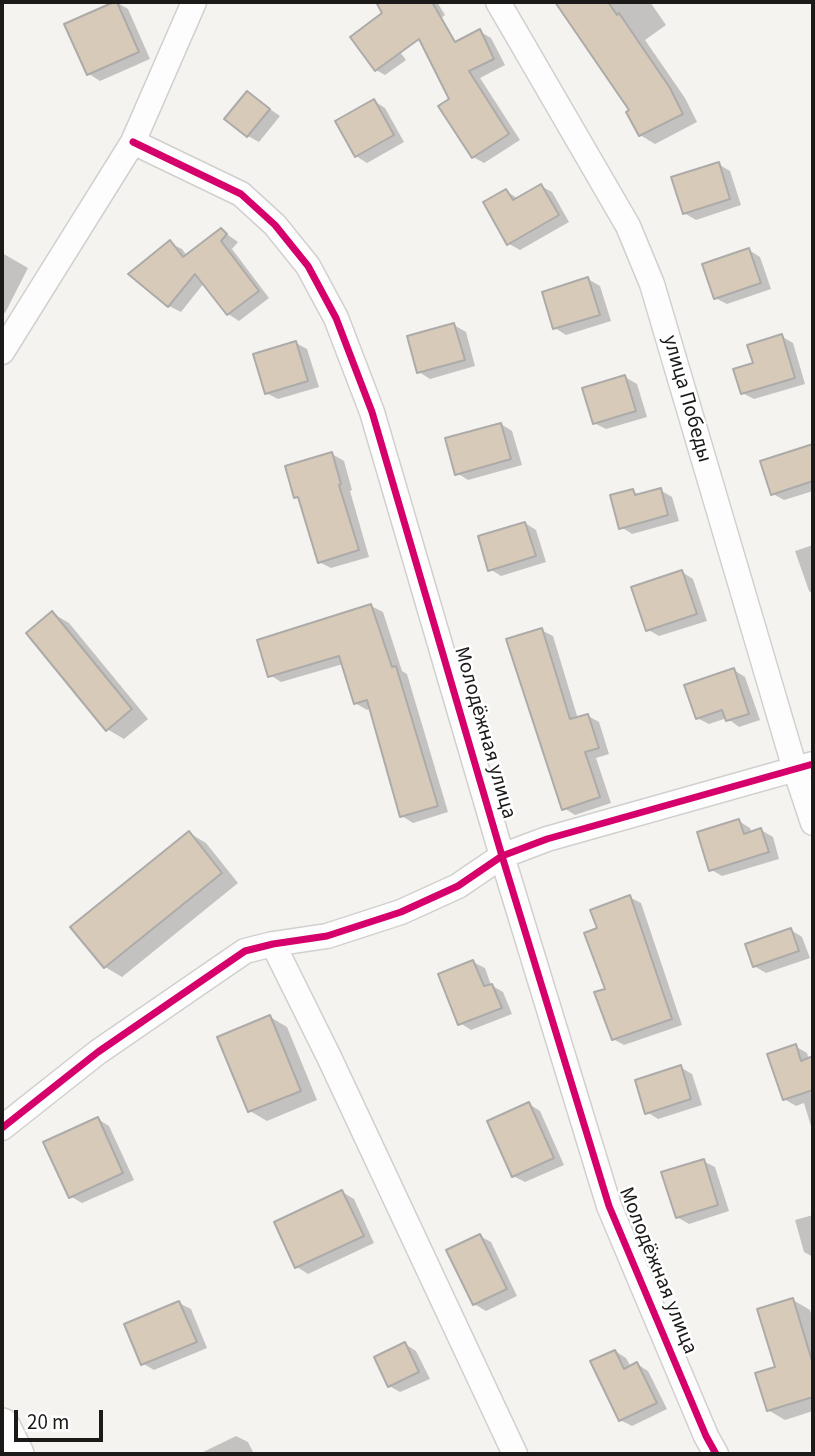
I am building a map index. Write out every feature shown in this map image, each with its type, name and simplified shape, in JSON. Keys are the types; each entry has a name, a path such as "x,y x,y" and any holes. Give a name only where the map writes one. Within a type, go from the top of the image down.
{"main road":[{"path":"2,1426 16,1454"}],"street":[{"path":"2,352 133,142 194,2"},
{"name":"улица Победы","path":"498,2 628,226 652,284 804,767 813,823"},
{"name":"Молодёжная улица","path":"133,142 241,194 275,225 308,266 336,318 372,412 502,856 609,1206 716,1454"},
{"path":"2,1128 98,1052 245,951 327,936 401,912 458,886 502,856 547,839 804,767"},
{"path":"273,944 329,1057 515,1454"}],"building":[{"path":"117,2 139,52 87,75 64,24"},
{"path":"376,2 432,2 455,42 480,29 494,59 469,71 509,134 472,158 438,106 449,99 419,39 375,71 350,37 382,13"},
{"path":"555,2 608,2 617,15 619,13 670,88 683,114 639,136 626,112 629,110"},
{"path":"247,91 270,109 247,137 224,119"},
{"path":"374,99 394,135 355,157 335,121"},
{"path":"719,162 730,199 683,214 671,177"},
{"path":"541,184 559,215 507,245 483,202 506,189 513,200"},
{"path":"221,228 227,234 221,241 259,291 227,315 195,274 168,307 128,274 170,240 183,257"},
{"path":"749,248 761,283 714,299 702,264"},
{"path":"588,277 600,315 553,329 542,292"},
{"path":"454,323 465,360 417,373 407,336"},
{"path":"782,334 795,378 741,394 733,369 753,363 747,345"},
{"path":"296,341 308,381 265,394 253,354"},
{"path":"625,375 636,411 593,424 582,388"},
{"path":"501,423 511,459 455,475 445,438"},
{"path":"813,444 813,481 771,495 760,461"},
{"path":"332,452 359,550 318,563 298,497 294,498 285,466"},
{"path":"661,488 668,515 619,529 610,495 633,489 635,495"},
{"path":"525,522 536,556 488,571 478,536"},
{"path":"682,570 697,614 646,631 631,587"},
{"path":"371,604 392,667 396,666 438,806 400,817 367,700 354,704 339,656 268,677 257,640"},
{"path":"52,611 132,709 106,731 26,633"},
{"path":"542,628 570,719 588,714 599,748 585,752 600,797 562,810 506,639"},
{"path":"734,668 749,714 726,721 722,710 696,719 684,685"},
{"path":"739,819 744,834 761,828 769,852 709,871 697,832"},
{"path":"189,831 222,873 104,968 70,927"},
{"path":"630,895 672,1019 612,1040 594,992 605,989 584,933 597,928 590,910"},
{"path":"791,928 799,951 753,967 745,944"},
{"path":"473,960 484,986 492,984 502,1008 458,1025 438,974"},
{"path":"270,1015 301,1091 248,1112 217,1037"},
{"path":"796,1044 801,1061 813,1056 813,1090 783,1100 767,1054"},
{"path":"681,1065 691,1099 645,1114 635,1080"},
{"path":"529,1102 554,1158 512,1177 487,1121"},
{"path":"98,1117 123,1173 69,1198 43,1142"},
{"path":"704,1159 718,1205 676,1218 661,1172"},
{"path":"342,1190 364,1236 295,1268 274,1222"},
{"path":"480,1234 507,1289 473,1305 446,1250"},
{"path":"793,1298 813,1364 813,1397 767,1411 755,1373 775,1367 757,1309"},
{"path":"179,1301 197,1342 141,1365 124,1324"},
{"path":"405,1342 419,1372 388,1387 374,1357"},
{"path":"615,1350 624,1369 637,1362 657,1403 619,1421 590,1361"}],"cycle path":[{"path":"133,142 241,194 275,225 308,266 336,318 372,412 502,856 609,1206 716,1454"},
{"path":"2,1128 98,1052 245,951 327,936 401,912 458,886 502,856 547,839 813,764"}]}
